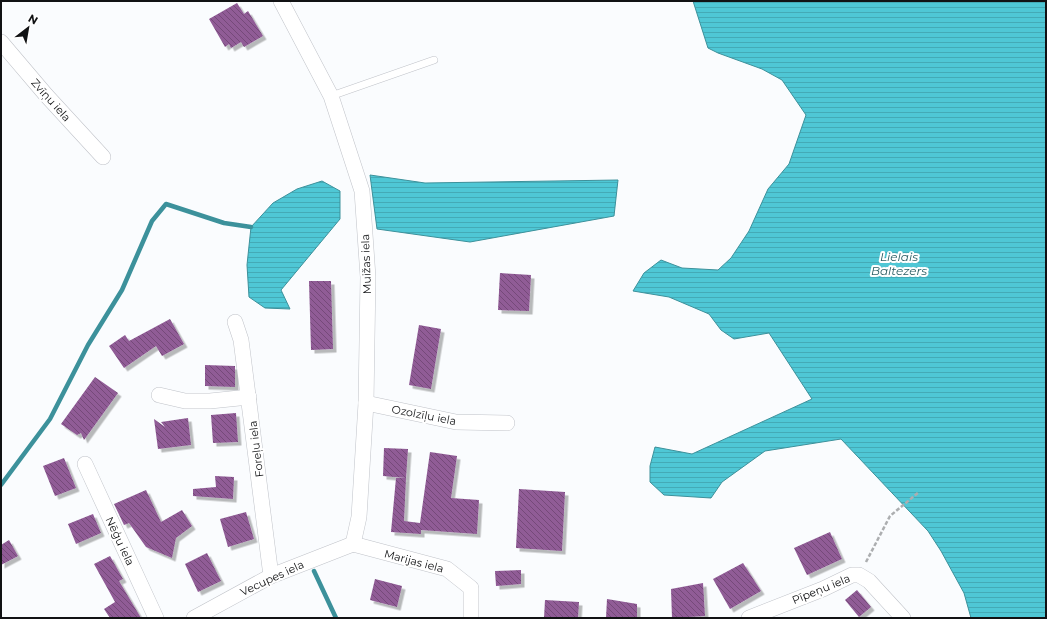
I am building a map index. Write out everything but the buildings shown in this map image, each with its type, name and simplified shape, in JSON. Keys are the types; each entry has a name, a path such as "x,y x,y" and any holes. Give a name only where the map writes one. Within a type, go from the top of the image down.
{"street":[{"name":"Muižas iela","path":"281,1 331,96 362,191 368,277 366,403 359,517 352,544"},
{"name":"Zvīņu iela","path":"1,42 46,95 103,157"},
{"name":"Foreļu iela","path":"235,322 241,340 250,397 271,576"},
{"path":"159,395 186,401 210,401 250,397"},
{"name":"Ozolzīļu iela","path":"366,403 456,422 507,423"},
{"name":"Nēģu iela","path":"85,464 156,618"},
{"name":"Vecupes iela","path":"194,618 271,576 352,544"},
{"name":"Marijas iela","path":"352,544 447,569 470,588 472,618"},
{"name":"Pīpeņu iela","path":"749,618 823,589 852,575 859,575 869,580 903,618"}],"lane":[{"path":"331,96 434,60"}],"path":[{"path":"859,575 890,516 919,492"}],"water":[{"name":"Lielais Baltezers","path":"693,1 1046,1 1046,618 971,618 964,593 928,531 841,439 765,451 722,482 711,498 664,495 650,482 650,466 655,447 692,454 812,399 769,333 734,339 721,330 709,314 669,297 633,291 644,273 661,260 682,268 718,270 731,258 749,231 768,189 789,164 806,115 782,80 762,69 708,48"},
{"path":"370,175 425,183 618,180 614,216 470,242 377,229"},
{"path":"322,181 340,191 340,219 281,290 290,309 265,308 249,297 247,265 251,227 273,203 297,189"}],"waterway":[{"path":"1,485 50,419 88,345 122,290 152,221 166,204 224,223 251,227"},
{"path":"314,571 336,618"}]}
